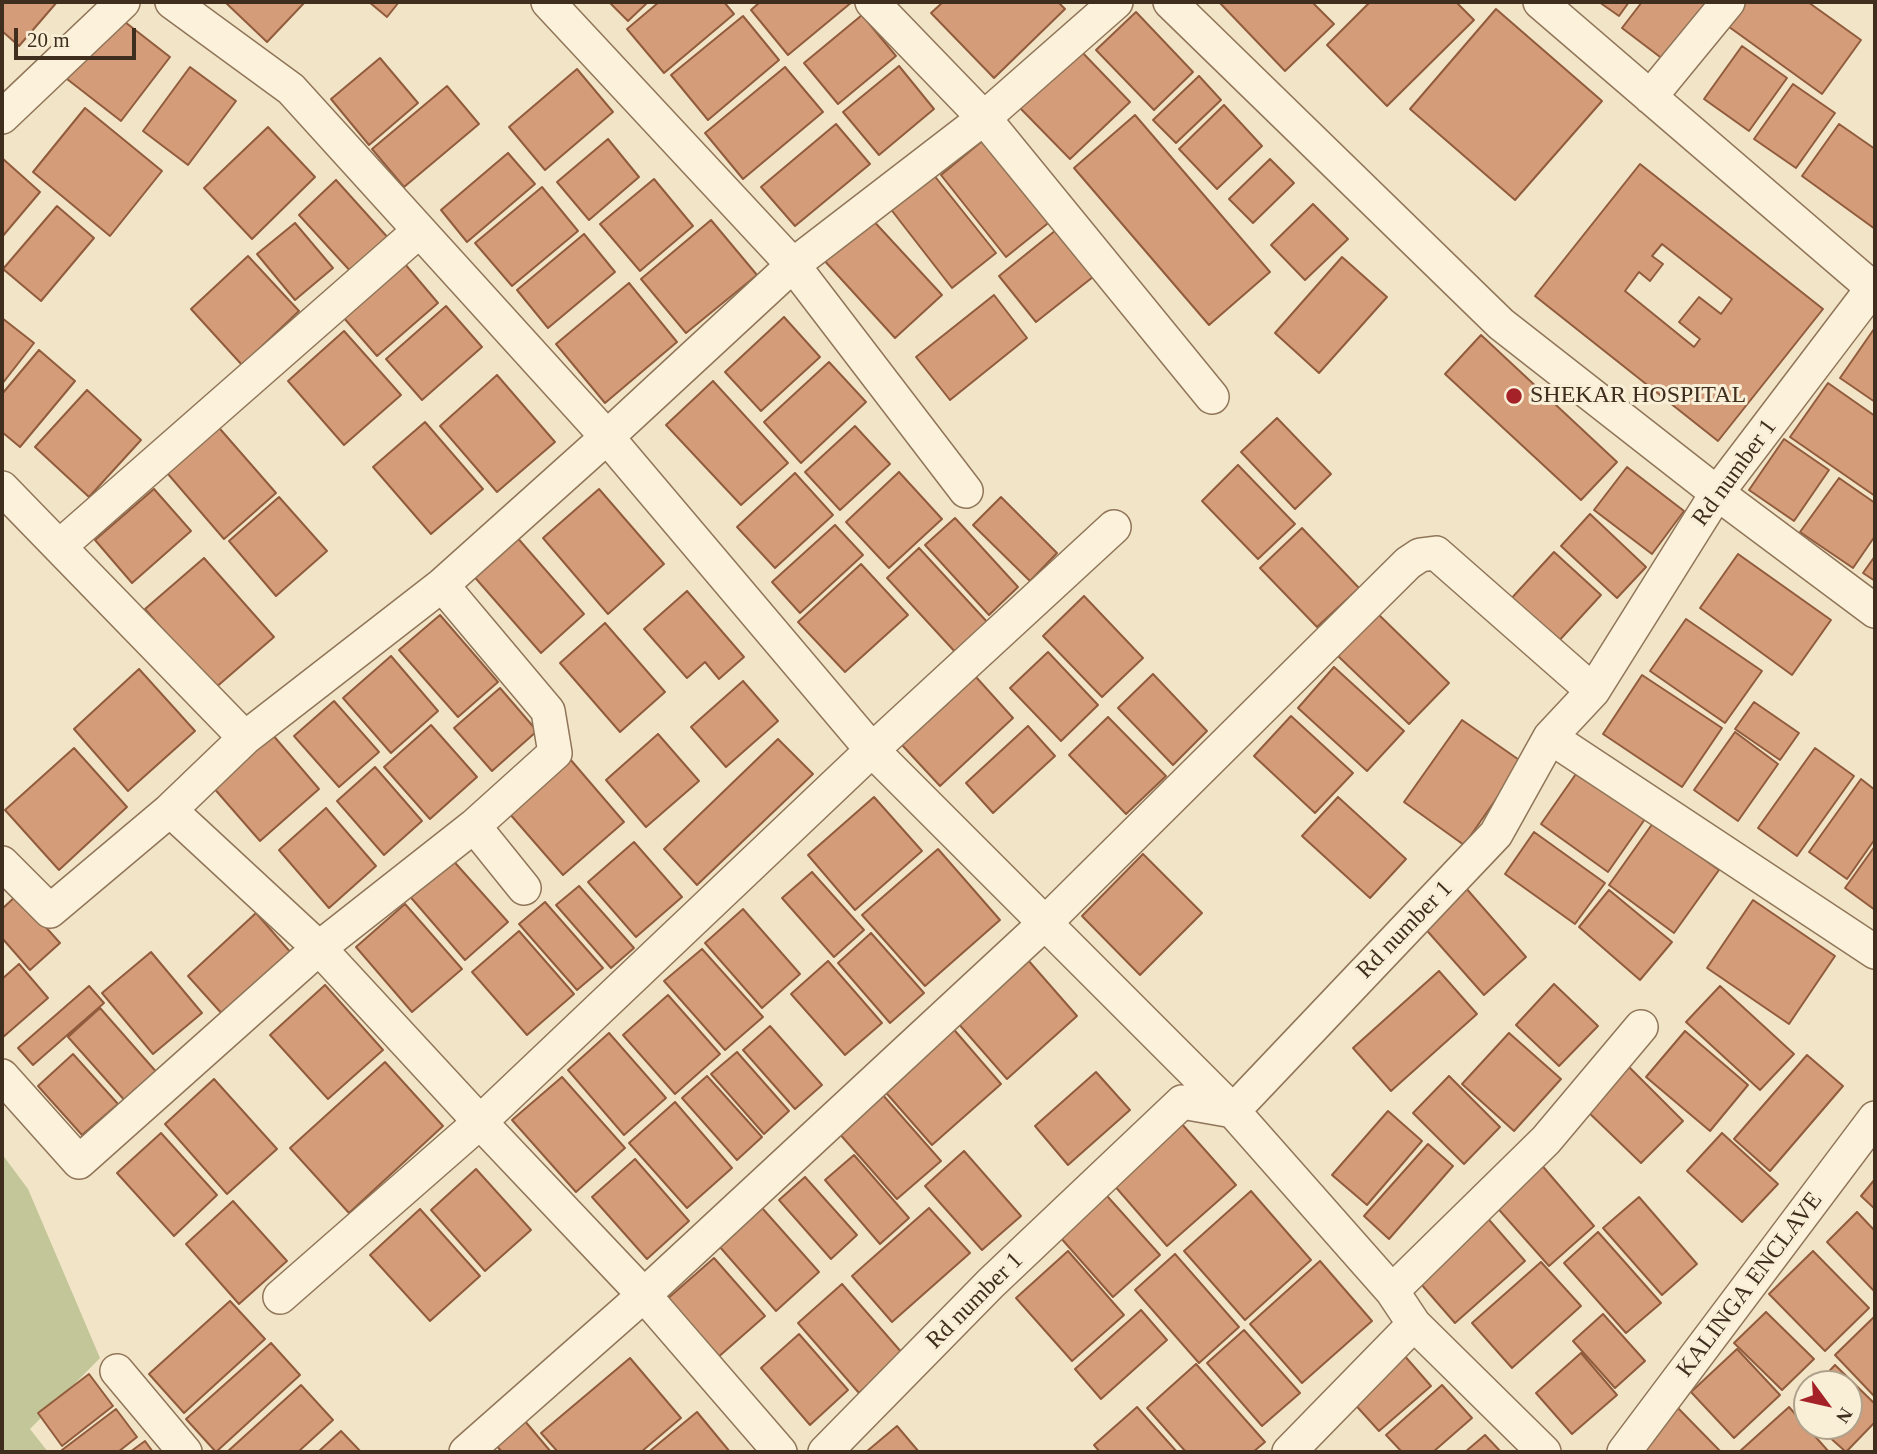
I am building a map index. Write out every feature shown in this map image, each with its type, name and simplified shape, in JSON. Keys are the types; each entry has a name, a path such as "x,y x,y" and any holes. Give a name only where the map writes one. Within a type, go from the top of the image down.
{"street":[{"path":"2,117 123,2"},
{"path":"172,2 291,89 607,437 872,750 1233,1111 1392,1291 1414,1324 1544,1452"},
{"path":"548,2 793,265 966,491"},
{"path":"872,2 984,118 1212,397"},
{"path":"2,863 50,911 170,810 245,738 442,585 793,265 984,118 1116,2"},
{"path":"1170,2 1501,324 1717,493 1875,611"},
{"path":"1540,2 1875,288"},
{"path":"1650,97 1728,2"},
{"path":"60,546 419,231"},
{"name":"Rd number 1","path":"825,1452 991,1283 1182,1102 1233,1111 1496,834 1550,737 1593,691 1717,493 1875,288"},
{"path":"2,488 245,738"},
{"path":"280,1297 480,1122 872,750 1114,527"},
{"path":"466,1452 644,1294 1045,923 1419,555 1436,553 1593,691"},
{"path":"2,1076 79,1162 319,948 474,826 555,753 548,711 442,585"},
{"path":"1550,737 1875,952"},
{"path":"170,810 319,948 644,1294 780,1452"},
{"path":"474,826 524,888"},
{"path":"1392,1291 1545,1140 1641,1027"},
{"name":"KALINGA ENCLAVE","path":"1624,1452 1875,1118"},
{"path":"1289,1452 1414,1324"},
{"path":"117,1371 185,1452"}],"green space":[{"path":"2,1154 28,1189 100,1358 30,1429 48,1452 2,1452"}],"building":[{"path":"2,2 57,2 19,46 2,31"},
{"path":"225,2 305,2 267,42"},
{"path":"369,2 399,2 387,17"},
{"path":"609,2 648,2 628,21"},
{"path":"659,2 724,2 734,14 664,73 627,29"},
{"path":"760,2 852,2 788,55 751,10"},
{"path":"943,2 1058,2 1065,9 994,78 931,13"},
{"path":"1219,2 1312,2 1334,24 1285,71"},
{"path":"1370,2 1456,2 1474,20 1387,106 1327,45"},
{"path":"1599,2 1629,2 1619,16"},
{"path":"1642,2 1713,2 1668,63 1622,28"},
{"path":"1742,2 1808,2 1861,40 1822,94 1725,24"},
{"path":"1496,9 1602,101 1515,200 1410,109"},
{"path":"1136,12 1193,72 1154,110 1096,50"},
{"path":"116,15 170,57 121,121 67,79"},
{"path":"862,15 896,56 838,104 804,63"},
{"path":"743,16 779,60 708,120 671,75"},
{"path":"1742,46 1787,78 1749,131 1704,99"},
{"path":"1080,50 1130,102 1070,159 1020,108"},
{"path":"380,58 418,103 369,145 331,99"},
{"path":"899,66 934,109 879,155 843,112"},
{"path":"190,67 236,101 188,165 143,131"},
{"path":"785,67 823,112 743,179 705,133"},
{"path":"577,69 613,112 545,170 509,127"},
{"path":"1199,76 1221,100 1176,143 1153,120"},
{"path":"1793,84 1835,113 1796,168 1754,139"},
{"path":"447,86 479,124 404,187 372,149"},
{"path":"1224,105 1262,146 1217,189 1179,149"},
{"path":"85,108 162,171 110,236 33,172"},
{"path":"1135,115 1270,272 1209,325 1074,168"},
{"path":"836,124 870,164 795,226 761,187"},
{"path":"1839,124 1875,149 1875,229 1802,176"},
{"path":"268,127 315,177 252,239 204,188"},
{"path":"986,138 1052,220 1006,257 941,175"},
{"path":"608,139 639,177 589,220 557,182"},
{"path":"508,153 535,184 467,242 441,210"},
{"path":"2,158 40,192 2,237"},
{"path":"1270,159 1294,183 1253,223 1229,199"},
{"path":"1640,164 1823,309 1718,441 1535,296","holes":["1662,244 1732,299 1721,314 1699,297 1679,322 1700,339 1694,347 1625,291 1639,272 1650,281 1663,264 1652,256"]},
{"path":"929,169 996,253 952,288 886,203"},
{"path":"654,179 693,226 640,271 600,224"},
{"path":"336,180 390,240 353,274 299,215"},
{"path":"542,187 578,231 512,286 475,243"},
{"path":"1313,204 1348,239 1305,280 1271,245"},
{"path":"57,206 94,238 41,301 3,269"},
{"path":"868,215 942,295 895,338 822,258"},
{"path":"711,220 757,275 686,333 641,279"},
{"path":"295,223 333,268 295,300 257,254"},
{"path":"1061,226 1098,273 1036,322 999,276"},
{"path":"584,234 615,272 548,328 517,290"},
{"path":"248,256 299,311 242,365 191,309"},
{"path":"399,257 438,303 377,356 337,310"},
{"path":"1342,257 1387,297 1319,373 1275,333"},
{"path":"629,283 677,342 605,403 556,344"},
{"path":"994,295 1027,338 950,400 916,357"},
{"path":"446,306 482,347 422,400 386,359"},
{"path":"784,317 820,357 761,411 725,372"},
{"path":"2,318 34,343 2,384"},
{"path":"1875,330 1875,402 1840,378"},
{"path":"344,331 401,395 344,445 288,381"},
{"path":"1481,335 1617,462 1581,500 1445,374"},
{"path":"39,350 75,381 20,447 2,432 2,394"},
{"path":"829,362 866,402 801,463 764,422"},
{"path":"497,375 555,442 497,492 440,426"},
{"path":"713,381 788,463 741,505 666,425"},
{"path":"1828,383 1875,416 1875,496 1790,437"},
{"path":"87,390 141,440 89,497 35,447"},
{"path":"1277,418 1331,474 1295,509 1241,452"},
{"path":"214,422 276,493 224,539 162,467"},
{"path":"425,422 483,489 431,534 373,467"},
{"path":"855,426 890,464 840,510 805,472"},
{"path":"1784,439 1829,470 1794,521 1749,490"},
{"path":"1238,465 1295,524 1258,559 1202,501"},
{"path":"1627,467 1684,511 1652,554 1594,510"},
{"path":"899,472 942,519 889,568 846,522"},
{"path":"795,473 833,515 775,568 737,527"},
{"path":"1839,478 1875,503 1875,536 1853,568 1800,532"},
{"path":"154,489 191,531 132,583 95,540"},
{"path":"599,489 664,564 608,614 543,538"},
{"path":"279,497 327,551 276,596 229,541"},
{"path":"1001,497 1057,553 1030,581 973,525"},
{"path":"1590,514 1646,567 1617,598 1561,546"},
{"path":"955,518 1018,587 989,615 925,545"},
{"path":"835,525 863,555 800,613 772,582"},
{"path":"1302,528 1359,588 1317,627 1260,568"},
{"path":"515,535 584,614 541,653 471,573"},
{"path":"919,548 989,624 957,654 887,578"},
{"path":"1554,552 1601,595 1556,644 1509,601"},
{"path":"1738,554 1831,620 1792,675 1700,608"},
{"path":"1875,556 1875,581 1863,573"},
{"path":"204,558 274,637 214,689 145,609"},
{"path":"861,564 908,615 845,672 798,622"},
{"path":"687,591 744,657 719,679 705,662 687,678 644,629"},
{"path":"1084,596 1143,658 1102,697 1043,636"},
{"path":"1378,614 1449,683 1409,724 1338,656"},
{"path":"440,615 498,682 458,717 399,650"},
{"path":"1686,619 1762,671 1725,723 1650,671"},
{"path":"605,623 665,692 620,732 560,663"},
{"path":"1048,652 1098,705 1061,741 1010,688"},
{"path":"391,656 438,711 391,753 343,698"},
{"path":"1334,667 1404,731 1367,771 1298,708"},
{"path":"139,669 195,731 128,791 74,729"},
{"path":"1153,674 1207,731 1173,765 1118,708"},
{"path":"1642,675 1722,728 1682,787 1603,734"},
{"path":"976,677 1013,718 940,786 902,745"},
{"path":"743,681 778,721 726,767 691,727"},
{"path":"500,688 537,731 492,771 454,728"},
{"path":"334,701 379,752 339,787 294,736"},
{"path":"1754,702 1799,733 1780,760 1735,729"},
{"path":"1291,716 1353,773 1315,813 1254,756"},
{"path":"1108,717 1166,776 1126,814 1069,755"},
{"path":"1462,720 1522,762 1464,845 1404,802"},
{"path":"431,725 477,777 430,819 384,767"},
{"path":"1028,726 1055,756 993,813 966,783"},
{"path":"1735,732 1778,764 1738,821 1694,790"},
{"path":"272,734 319,789 260,841 212,786"},
{"path":"658,734 699,781 646,827 606,780"},
{"path":"778,739 813,774 697,885 664,849"},
{"path":"74,748 127,807 59,870 5,810"},
{"path":"1815,748 1854,776 1797,856 1758,828"},
{"path":"570,759 624,822 563,875 509,813"},
{"path":"375,767 422,821 384,855 337,801"},
{"path":"1578,771 1645,819 1608,872 1541,824"},
{"path":"1861,779 1875,790 1875,839 1847,879 1809,852"},
{"path":"874,797 922,851 855,910 808,855"},
{"path":"1338,797 1406,859 1370,898 1302,836"},
{"path":"326,808 376,866 329,908 279,850"},
{"path":"1653,823 1719,870 1674,933 1609,885"},
{"path":"1534,832 1605,883 1575,924 1505,874"},
{"path":"634,842 682,897 636,937 588,882"},
{"path":"1875,846 1875,910 1845,888"},
{"path":"938,849 1000,920 925,986 862,915"},
{"path":"1143,854 1202,913 1140,975 1082,916"},
{"path":"449,856 508,922 465,960 407,893"},
{"path":"812,872 864,930 834,957 782,898"},
{"path":"579,886 634,948 611,968 556,905"},
{"path":"1465,887 1526,957 1484,995 1422,925"},
{"path":"1609,890 1672,942 1640,980 1579,927"},
{"path":"17,895 60,943 30,970 2,938 2,909"},
{"path":"1753,900 1835,956 1789,1024 1707,968"},
{"path":"545,902 603,968 577,990 519,924"},
{"path":"405,904 462,969 412,1012 356,947"},
{"path":"743,909 800,974 762,1008 705,943"},
{"path":"256,913 292,954 224,1016 188,976"},
{"path":"519,931 574,994 527,1035 472,972"},
{"path":"871,933 924,993 890,1023 838,963"},
{"path":"702,949 763,1017 725,1050 664,981"},
{"path":"151,952 202,1013 153,1054 102,993"},
{"path":"1021,952 1077,1016 1007,1079 950,1014"},
{"path":"828,961 882,1023 845,1055 791,994"},
{"path":"19,964 48,998 2,1038 2,979"},
{"path":"1439,971 1477,1014 1391,1091 1353,1048"},
{"path":"1554,984 1598,1026 1559,1066 1516,1025"},
{"path":"325,985 383,1050 328,1099 270,1035"},
{"path":"89,986 104,1003 33,1065 18,1048"},
{"path":"1720,986 1794,1054 1760,1090 1686,1022"},
{"path":"668,995 720,1054 675,1094 623,1035"},
{"path":"100,1008 159,1075 127,1103 68,1037"},
{"path":"950,1025 1001,1084 932,1145 881,1087"},
{"path":"770,1026 822,1085 795,1109 743,1050"},
{"path":"1685,1031 1748,1085 1710,1131 1646,1077"},
{"path":"609,1033 666,1098 624,1135 568,1070"},
{"path":"1509,1033 1561,1079 1514,1131 1462,1084"},
{"path":"737,1052 789,1111 764,1134 711,1074"},
{"path":"73,1054 118,1104 82,1135 38,1086"},
{"path":"1807,1055 1843,1086 1770,1171 1734,1139"},
{"path":"385,1062 443,1126 349,1213 290,1148"},
{"path":"1626,1064 1683,1121 1641,1163 1584,1108"},
{"path":"1096,1072 1130,1110 1068,1165 1035,1126"},
{"path":"707,1076 762,1137 737,1160 682,1098"},
{"path":"1449,1076 1500,1127 1464,1164 1413,1113"},
{"path":"562,1077 625,1148 576,1192 512,1120"},
{"path":"214,1079 277,1149 227,1194 165,1124"},
{"path":"882,1094 941,1161 897,1199 838,1132"},
{"path":"675,1102 732,1168 687,1208 629,1143"},
{"path":"1388,1111 1422,1141 1367,1205 1332,1175"},
{"path":"1181,1123 1236,1185 1167,1246 1113,1184"},
{"path":"161,1133 217,1195 174,1236 117,1173"},
{"path":"1722,1133 1778,1184 1742,1222 1687,1171"},
{"path":"1428,1144 1453,1166 1389,1239 1364,1216"},
{"path":"964,1151 1021,1216 982,1250 925,1186"},
{"path":"854,1155 909,1218 880,1244 825,1180"},
{"path":"635,1159 689,1221 647,1259 592,1197"},
{"path":"1539,1162 1594,1226 1549,1266 1493,1203"},
{"path":"476,1169 531,1230 485,1271 431,1210"},
{"path":"805,1177 857,1235 831,1259 779,1200"},
{"path":"1875,1179 1875,1209 1861,1196"},
{"path":"1099,1187 1160,1255 1113,1297 1052,1228"},
{"path":"1251,1191 1311,1260 1245,1320 1184,1251"},
{"path":"1639,1197 1697,1264 1662,1295 1603,1228"},
{"path":"755,1200 819,1272 776,1311 712,1238"},
{"path":"233,1201 287,1261 239,1304 186,1244"},
{"path":"929,1208 970,1253 892,1322 852,1276"},
{"path":"420,1209 480,1276 430,1321 370,1255"},
{"path":"1857,1212 1875,1231 1875,1292 1827,1242"},
{"path":"1484,1214 1525,1261 1455,1323 1414,1276"},
{"path":"1598,1232 1661,1303 1626,1333 1564,1263"},
{"path":"1068,1251 1124,1315 1072,1361 1016,1298"},
{"path":"1813,1251 1869,1308 1825,1351 1769,1294"},
{"path":"1175,1254 1239,1327 1199,1363 1135,1290"},
{"path":"714,1258 765,1316 716,1359 665,1301"},
{"path":"1320,1261 1372,1321 1302,1383 1250,1324"},
{"path":"1541,1262 1581,1306 1512,1368 1472,1323"},
{"path":"842,1284 903,1354 859,1393 798,1323"},
{"path":"230,1301 265,1339 184,1413 149,1374"},
{"path":"1141,1310 1167,1340 1101,1399 1075,1369"},
{"path":"1766,1312 1814,1359 1803,1370 1793,1370 1793,1379 1782,1390 1734,1343"},
{"path":"1603,1314 1645,1361 1615,1388 1573,1341"},
{"path":"1875,1316 1875,1397 1863,1384 1863,1370 1849,1370 1835,1355"},
{"path":"1244,1330 1300,1393 1262,1426 1207,1363"},
{"path":"799,1334 848,1390 810,1425 761,1368"},
{"path":"271,1343 300,1375 216,1452 186,1419"},
{"path":"1737,1349 1780,1395 1734,1438 1691,1392"},
{"path":"1581,1353 1617,1395 1572,1434 1536,1393"},
{"path":"1403,1354 1431,1386 1379,1431 1351,1400"},
{"path":"630,1358 681,1418 641,1452 558,1452 541,1433"},
{"path":"1196,1364 1265,1442 1253,1452 1186,1452 1147,1408"},
{"path":"89,1374 113,1406 62,1446 38,1413"},
{"path":"301,1385 333,1420 298,1452 227,1452"},
{"path":"1442,1385 1472,1418 1433,1452 1402,1452 1386,1435"},
{"path":"1863,1392 1875,1404 1875,1422 1863,1434"},
{"path":"1675,1405 1719,1452 1627,1452"},
{"path":"1137,1407 1177,1452 1100,1452 1094,1445"},
{"path":"1789,1407 1793,1412 1793,1440 1818,1440 1829,1452 1739,1452"},
{"path":"116,1409 137,1437 118,1452 62,1450"},
{"path":"697,1412 730,1452 651,1450"},
{"path":"524,1420 551,1452 502,1452 495,1444"},
{"path":"897,1426 919,1452 866,1452"},
{"path":"341,1431 361,1452 318,1452"},
{"path":"1485,1435 1501,1452 1465,1452"},
{"path":"1833,1440 1858,1440 1846,1452"},
{"path":"145,1441 153,1452 130,1452"}],"place":[{"name":"SHEKAR HOSPITAL","path":"1514,396"}]}
